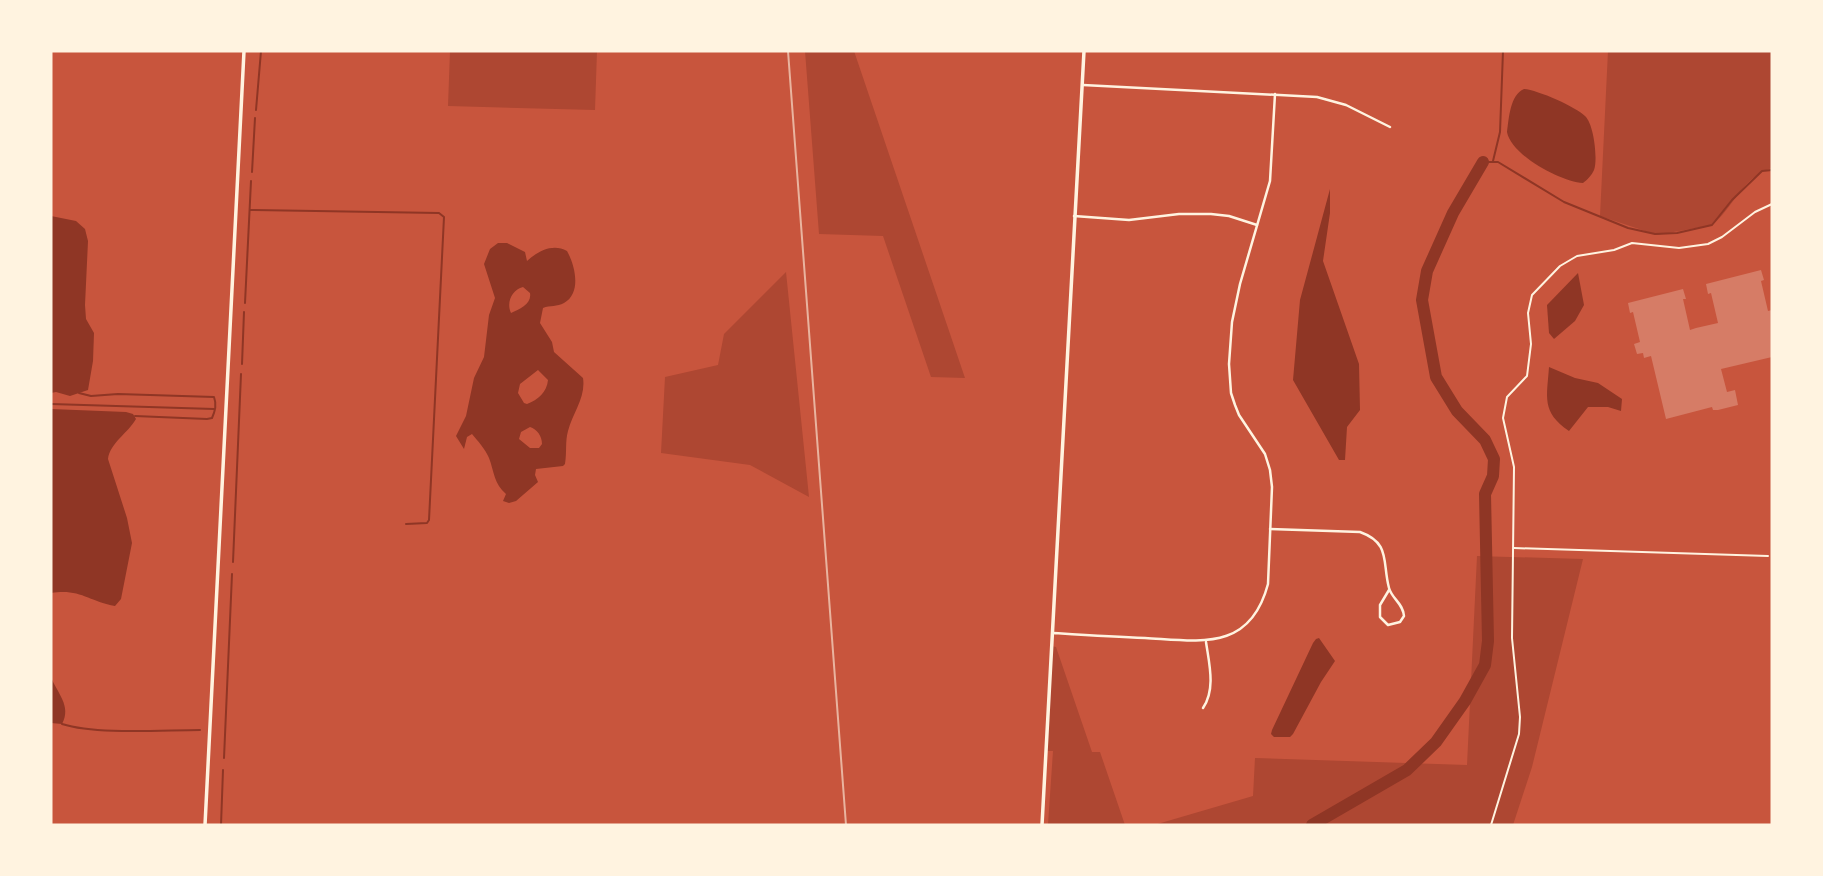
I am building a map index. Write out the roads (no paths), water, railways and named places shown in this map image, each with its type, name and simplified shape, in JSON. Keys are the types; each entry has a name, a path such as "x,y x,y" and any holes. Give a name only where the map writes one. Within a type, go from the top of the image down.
{"street":[{"path":"205,825 244,51"},
{"path":"1042,825 1084,51"},
{"path":"1083,85 1317,97 1346,104 1390,127"},
{"path":"1053,633 1206,642 1237,630 1256,611 1264,598 1268,584 1272,486 1270,470 1265,454 1238,415 1231,393 1229,364 1232,322 1240,284 1270,181 1275,94"},
{"path":"1074,216 1129,220 1179,214 1212,214 1257,225"},
{"path":"1270,529 1360,532 1371,536 1383,552 1389,590 1404,610 1404,617 1394,625 1383,622 1379,610 1389,590"},
{"path":"1203,708 1208,702 1211,685 1206,642"}],"waterway":[{"path":"256,110 261,51"},
{"path":"1493,161 1500,132 1503,51"},
{"path":"252,172 255,118"},
{"path":"1483,162 1498,162 1564,202 1628,228 1655,234 1677,233 1712,225 1732,200 1762,171 1772,170"},
{"path":"1312,825 1407,770 1436,742 1465,701 1485,665 1488,641 1485,494 1493,476 1494,459 1485,440 1457,411 1436,377 1422,300 1427,271 1453,213 1483,162"},
{"path":"245,303 251,181"},
{"path":"250,210 439,213 444,217 429,520 427,523 406,524"},
{"path":"242,364 244,312"},
{"path":"233,562 241,374"},
{"path":"79,393 91,396 118,394 214,397 215,400 212,418 135,416"},
{"path":"51,404 214,409"},
{"path":"224,758 232,574"},
{"path":"62,724 111,731 200,730"},
{"path":"221,825 223,770"}],"railway":[{"path":"788,51 846,825"}]}
